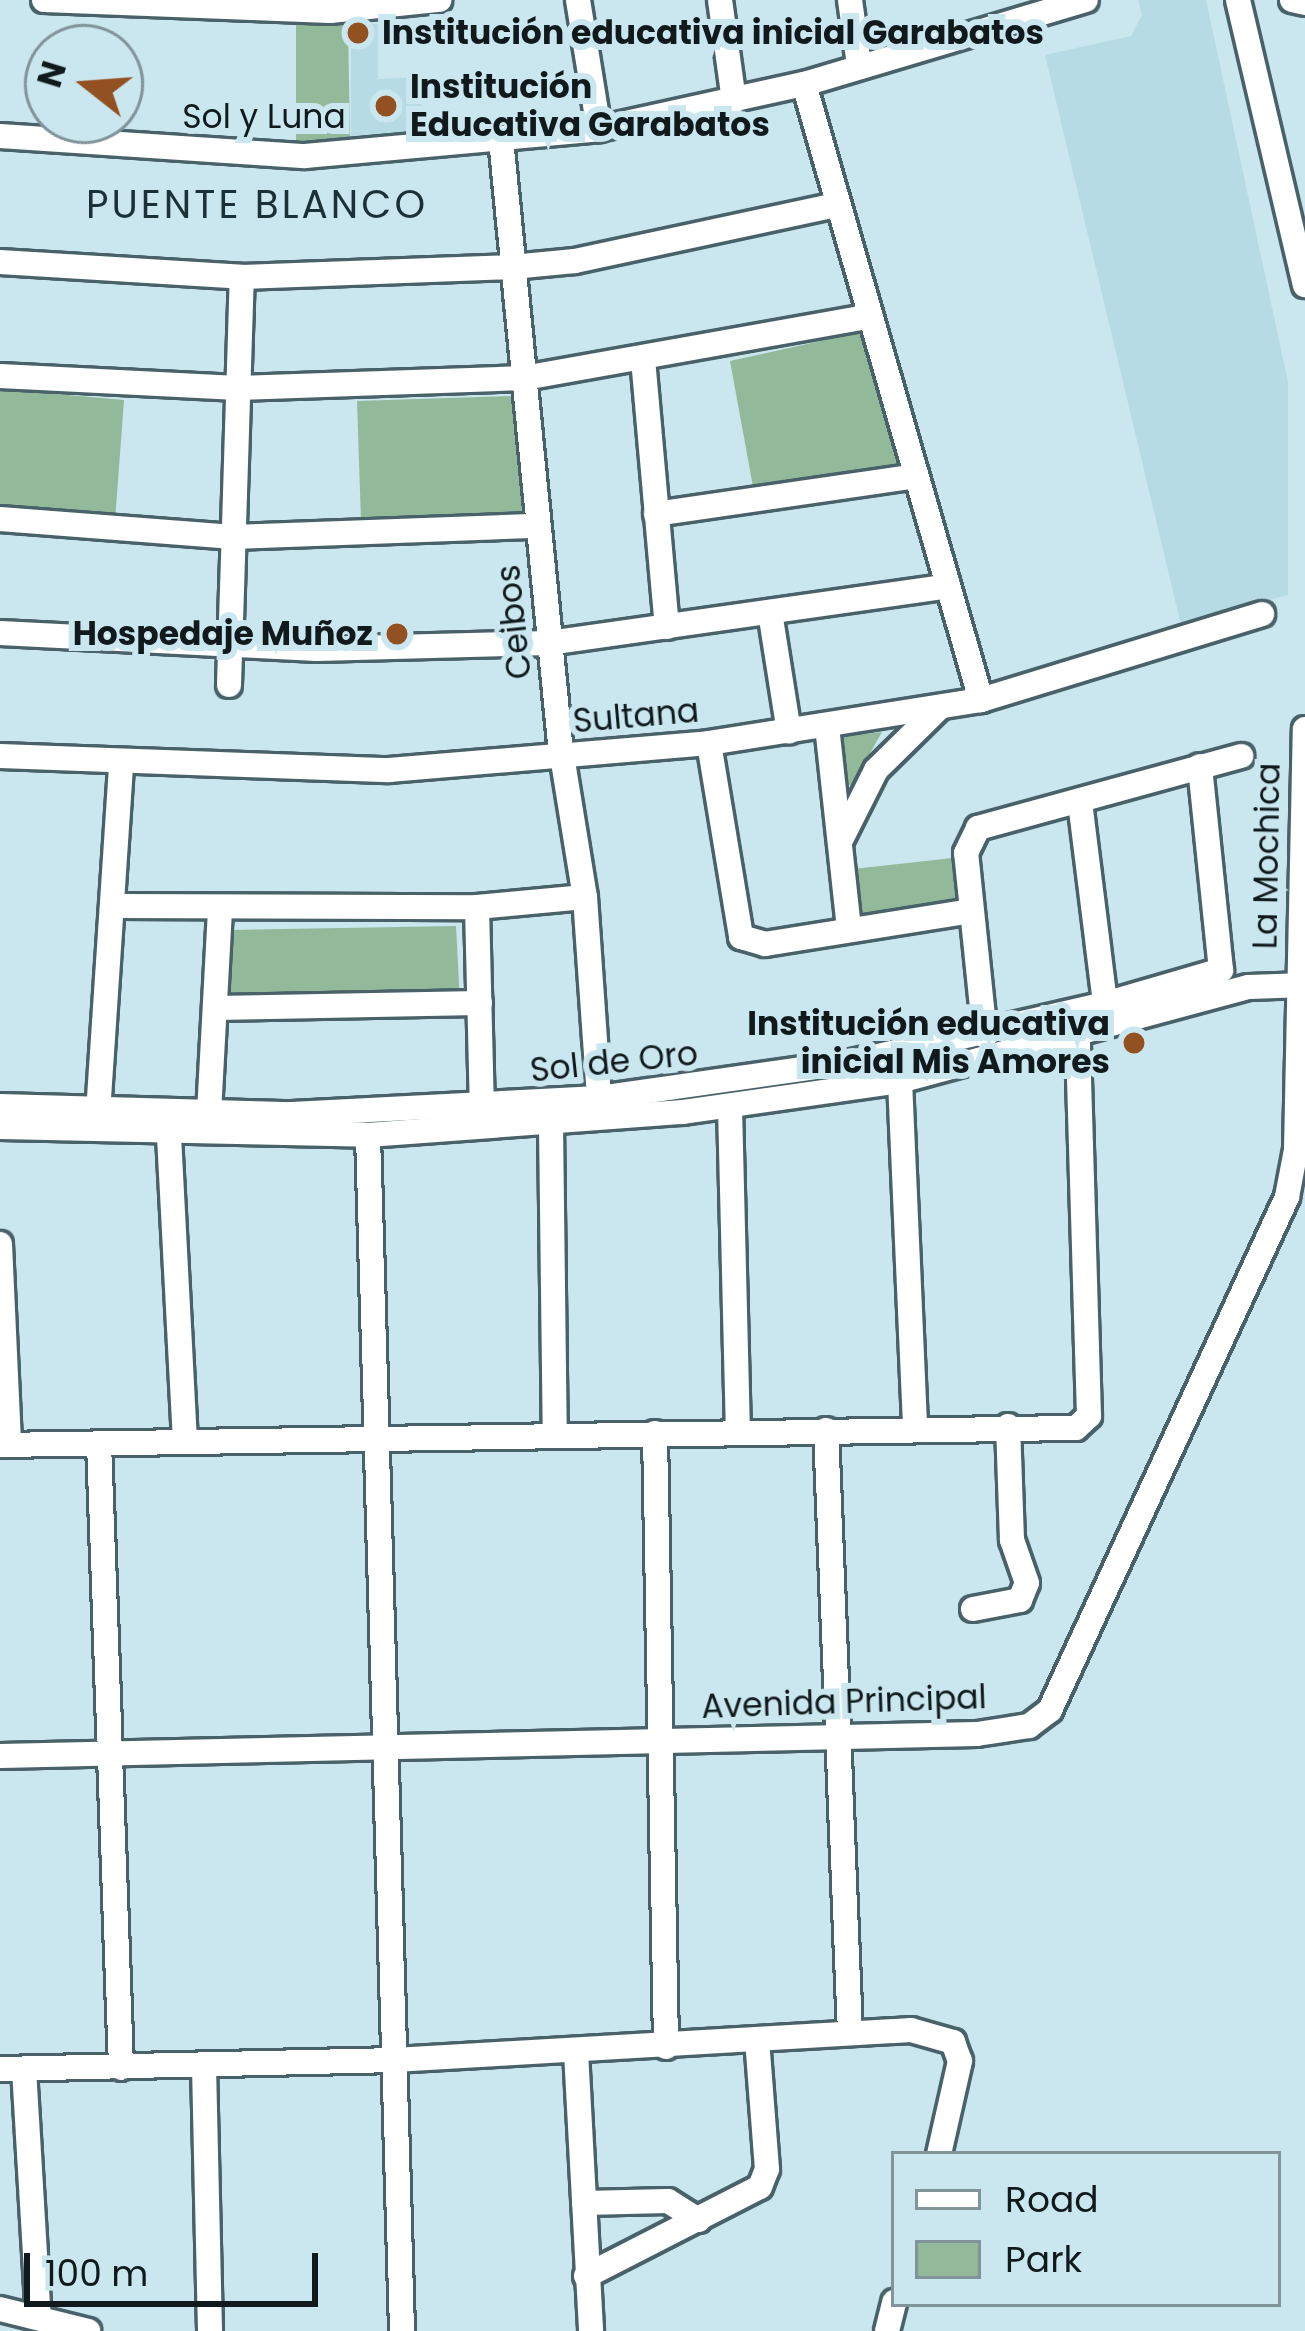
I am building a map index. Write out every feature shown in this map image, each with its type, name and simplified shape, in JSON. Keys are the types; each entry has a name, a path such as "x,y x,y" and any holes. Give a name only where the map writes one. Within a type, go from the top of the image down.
{"street":[{"path":"44,0 330,11 439,0"},
{"path":"578,0 599,128"},
{"path":"719,0 734,101"},
{"path":"850,0 859,65"},
{"name":"Sol y Luna","path":"0,136 305,156 599,128 804,84 1086,0"},
{"path":"1238,0 1305,284"},
{"path":"1292,0 1305,3"},
{"path":"804,84 981,700"},
{"name":"Ceibos","path":"501,139 549,643 585,897 599,1098"},
{"path":"0,262 242,277 512,267 575,261 836,205"},
{"path":"229,685 242,277"},
{"path":"0,376 238,388 524,378 871,316"},
{"path":"643,359 667,627"},
{"path":"656,514 916,476"},
{"path":"0,519 232,537 537,526"},
{"path":"0,633 232,647 549,643 948,586"},
{"path":"770,612 789,731"},
{"name":"Sultana","path":"0,756 121,764 389,770 709,743 981,700 1262,614"},
{"path":"839,845 876,770 940,707"},
{"path":"827,726 849,930"},
{"name":"La Mochica","path":"1301,985 1305,729"},
{"path":"709,743 742,937 766,944 971,911"},
{"path":"985,1036 966,853 978,828 1241,756"},
{"path":"98,1113 118,906 121,764"},
{"name":"Sol de Oro","path":"0,1106 98,1113 209,1113 482,1107 599,1098 985,1036 1106,1004 1221,970 1201,766"},
{"path":"1080,802 1106,1004"},
{"path":"118,906 220,911 477,907 585,897"},
{"path":"477,907 482,1107"},
{"path":"209,1113 220,911"},
{"path":"0,1127 169,1136 368,1135 550,1125 730,1107 900,1081 1078,1037 1249,987 1301,985"},
{"name":"Avenida Principal","path":"0,1756 110,1750 977,1735 1029,1726 1050,1710 1286,1197 1296,1150 1301,985"},
{"path":"216,1008 480,1004"},
{"path":"0,1244 5,1445 1076,1428 1089,1416 1078,1037"},
{"path":"900,1081 915,1428"},
{"path":"730,1107 738,1431"},
{"path":"550,1125 555,1435"},
{"path":"368,1135 402,2331"},
{"path":"169,1136 184,1442"},
{"path":"973,1609 1020,1600 1027,1583 1012,1540 1008,1426"},
{"path":"826,1430 834,1737 850,2033"},
{"path":"655,1432 666,2047"},
{"path":"99,1443 121,2068"},
{"path":"39,2318 12,2069 394,2060 911,2030 953,2042 959,2085 940,2151"},
{"path":"586,2276 745,2200 766,2169 757,2040"},
{"path":"576,2052 591,2331"},
{"path":"204,2066 210,2331"},
{"path":"584,2204 668,2201 698,2220"},
{"path":"0,2309 88,2331"}],"shaded area":[{"path":"1138,0 1206,0 1288,382 1288,595 1181,625 1045,55 1131,36 1142,15"},
{"name":"Institución Educativa Garabatos","path":"351,24 378,24 378,79 421,77 422,132 351,137"}],"green space":[{"path":"296,25 348,25 350,140 296,141"},
{"path":"861,332 900,470 754,492 730,361"},
{"path":"0,389 124,400 115,521 0,512"},
{"path":"513,396 525,518 361,521 357,401"},
{"path":"882,732 852,785 842,784 839,737"},
{"path":"953,858 957,902 859,921 853,869"},
{"path":"456,926 460,1003 229,1009 233,930"}],"place":[{"name":"Institución educativa inicial Garabatos","path":"358,33"},
{"name":"Institución Educativa Garabatos","path":"386,106"},
{"name":"Hospedaje Muñoz","path":"397,634"},
{"name":"Institución educativa inicial Mis Amores","path":"1134,1043"}],"district":[{"name":"PUENTE BLANCO","path":"257,205"}]}
